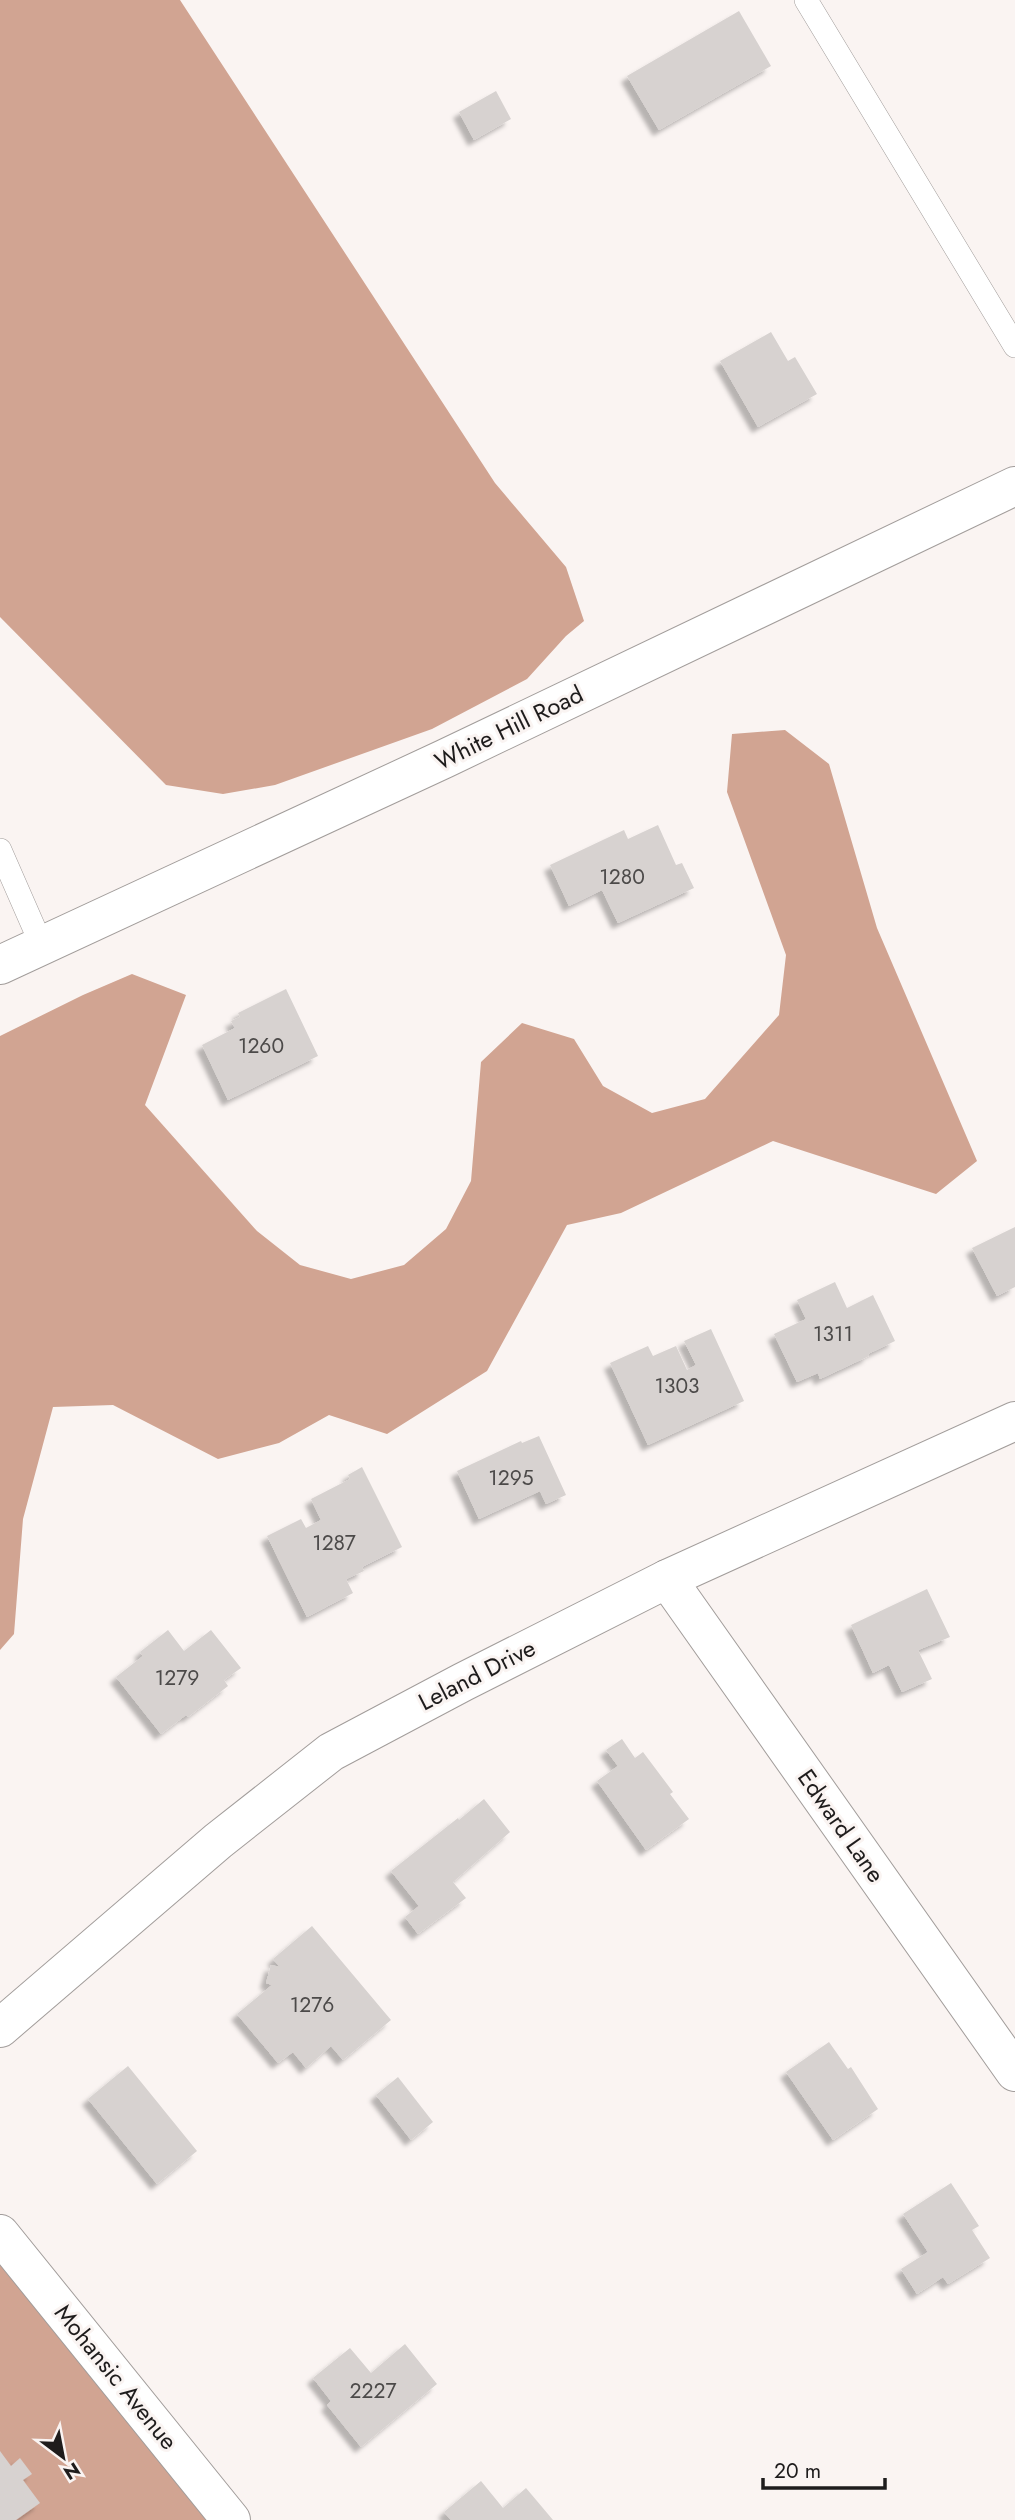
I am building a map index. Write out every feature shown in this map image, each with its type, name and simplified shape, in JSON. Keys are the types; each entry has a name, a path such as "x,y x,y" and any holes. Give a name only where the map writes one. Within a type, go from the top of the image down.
{"street":[{"name":"White Hill Road","path":"0,965 444,759 1015,486"},
{"name":"Leland Drive","path":"0,2028 218,1841 331,1752 667,1579 1015,1421"},
{"name":"Edward Lane","path":"667,1579 1015,2072"},
{"name":"Mohansic Avenue","path":"0,2234 232,2520"}],"lane":[{"path":"806,0 1015,346"},
{"path":"0,850 42,946"}],"shaded area":[{"path":"0,0 180,0 495,483 566,567 584,621 566,636 527,679 432,729 275,785 223,794 166,785 0,617"},
{"path":"785,730 829,764 877,928 977,1161 936,1194 773,1141 621,1213 567,1225 487,1371 387,1434 329,1415 279,1443 218,1459 113,1405 53,1407 23,1519 14,1634 0,1650 0,1036 132,974 186,995 145,1105 257,1231 300,1265 351,1279 404,1265 446,1229 471,1181 481,1062 522,1023 574,1039 603,1086 652,1113 705,1099 779,1015 786,955 727,792 732,734"},
{"path":"0,2258 218,2520 0,2520"}],"building":[{"path":"739,11 771,66 659,130 627,76"},
{"path":"496,91 511,119 474,140 459,112"},
{"path":"771,332 788,361 795,357 817,394 758,427 720,361"},
{"path":"658,825 676,865 682,863 694,888 618,923 602,890 569,906 550,865 624,830 628,839"},
{"path":"286,989 318,1056 228,1100 202,1045 235,1028 231,1021 240,1017 238,1013"},
{"path":"1015,1227 1015,1287 997,1296 972,1248"},
{"path":"835,1282 847,1308 873,1295 895,1341 820,1379 818,1373 797,1382 774,1334 806,1319 797,1300"},
{"path":"711,1329 744,1401 648,1445 610,1363 648,1346 653,1356 676,1346 687,1370 696,1365 684,1341"},
{"path":"539,1436 566,1495 546,1504 540,1491 479,1519 457,1471 521,1441 522,1443"},
{"path":"362,1467 402,1547 362,1567 364,1571 346,1579 353,1593 307,1617 267,1536 301,1519 306,1528 321,1520 311,1499 350,1479 348,1475"},
{"path":"927,1589 950,1637 918,1650 932,1679 902,1692 889,1665 873,1673 851,1625"},
{"path":"168,1630 184,1651 211,1630 241,1668 224,1680 228,1686 161,1734 116,1677 143,1656 140,1652"},
{"path":"622,1739 635,1758 643,1752 689,1819 646,1850 597,1781 618,1766 606,1750"},
{"path":"484,1799 510,1832 453,1882 466,1898 418,1934 405,1917 419,1906 391,1871"},
{"path":"312,1926 391,2020 343,2060 331,2046 306,2068 293,2052 278,2063 237,2014 272,1985 266,1983 271,1965 280,1967 273,1959"},
{"path":"829,2042 848,2069 851,2067 878,2109 833,2140 786,2072"},
{"path":"128,2066 197,2151 157,2184 88,2099"},
{"path":"398,2077 433,2122 411,2140 376,2095"},
{"path":"951,2183 979,2226 972,2230 990,2258 948,2284 943,2277 917,2294 901,2269 928,2252 903,2214"},
{"path":"405,2344 437,2384 361,2447 327,2405 331,2401 313,2378 350,2348 371,2373"},
{"path":"0,2451 11,2466 20,2458 32,2474 23,2480 40,2503 16,2520 0,2520"},
{"path":"481,2481 503,2508 526,2488 553,2520 451,2520 444,2512"}]}
